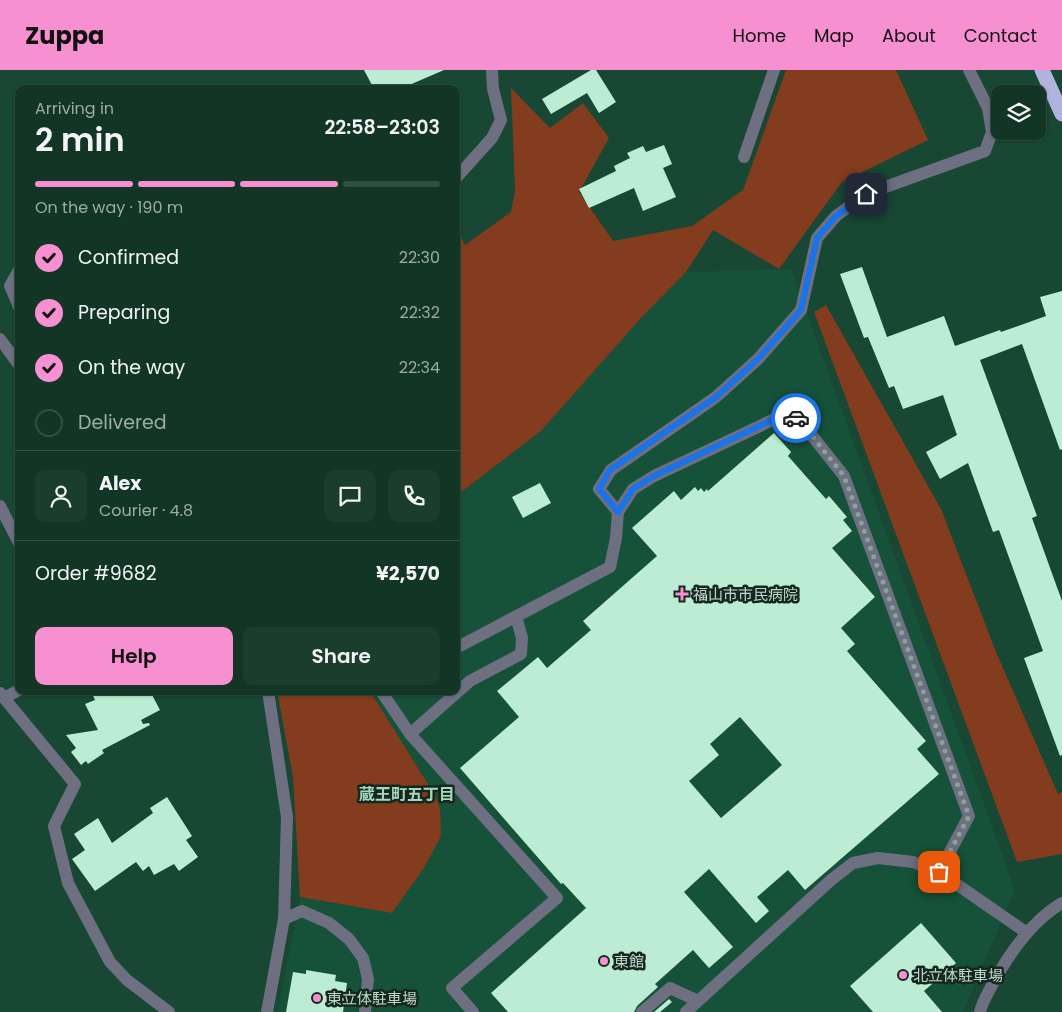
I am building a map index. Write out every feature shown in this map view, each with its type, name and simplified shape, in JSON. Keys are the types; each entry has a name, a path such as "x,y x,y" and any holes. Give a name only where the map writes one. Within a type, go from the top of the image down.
{"highway":[{"path":"1042,70 1062,114"}],"street":[{"path":"460,174 492,138 501,120 493,89 492,70"},
{"path":"744,157 774,70"},
{"path":"618,512 599,489 610,470 716,397 758,359 801,310 817,238 836,216 866,194 985,151 992,132 988,108 969,70"},
{"path":"15,277 10,286 15,298"},
{"path":"0,339 15,360"},
{"path":"460,646 610,567 616,538 618,512 633,489 654,476 780,416 798,418 844,476 969,816 939,872"},
{"path":"0,506 15,535"},
{"path":"460,690 470,681 521,654 522,638 516,616"},
{"path":"15,691 2,696 75,784 54,826 68,883 110,962 127,980 169,1012"},
{"path":"267,1012 284,919 287,817 269,695"},
{"path":"385,695 410,734 557,898 452,988 473,1012"},
{"path":"410,734 454,695"},
{"path":"686,1012 831,880 853,863 878,858 913,862 939,872 1027,933"},
{"path":"980,1012 1004,961 1027,933 1052,909 1062,903"},
{"path":"284,919 302,911 329,923 349,939 362,958 368,979 365,1012"},
{"path":"642,1012 670,988 698,1001"}],"shaded area":[{"path":"786,70 896,70 928,140 842,182 779,269 713,230 686,272 641,318 541,431 460,493 460,235 465,245 511,212 515,191 511,88 550,128 583,103 609,138 579,192 613,241 692,226 743,190"},
{"name":"福山市市民病院","path":"791,269 1015,890 963,1012 278,1012 300,897 392,913 424,868 441,836 436,797 372,695 460,695 460,493 541,431 641,318 686,272"},
{"path":"826,305 941,509 996,652 1058,794 1062,792 1062,854 1017,862 814,312"},
{"path":"278,695 372,695 436,797 440,809 441,836 424,868 392,913 300,897 293,777"}],"building":[{"path":"364,70 444,70 409,85 372,85"},
{"path":"591,70 596,70 616,102 599,113 587,93 551,114 542,99"},
{"path":"664,145 672,164 663,168 676,197 643,211 634,188 589,208 579,189 616,171 614,166 630,158 627,153 643,146 646,152"},
{"path":"862,267 887,337 944,316 955,346 1046,316 1040,297 1062,291 1062,449 1060,450 1022,344 980,360 1037,516 1032,518 1062,601 1062,755 1060,756 1024,658 1043,651 999,530 993,532 968,463 940,479 926,452 957,435 943,395 903,409 894,386 889,388 868,337 864,338 840,274"},
{"path":"774,433 791,452 788,456 826,499 829,496 847,517 843,520 852,531 832,548 875,597 841,628 855,644 847,651 926,741 917,749 939,774 805,890 788,870 757,897 769,911 756,923 709,869 684,892 733,947 709,968 693,950 655,984 658,987 637,1006 634,1012 508,1012 491,993 586,908 563,883 561,884 460,768 519,717 497,691 538,657 547,668 591,630 583,621 657,556 632,528 674,491 681,500 695,487 698,491 701,488 704,492 707,489 708,491","holes":["740,717 782,765 721,818 689,781 719,755 710,744"]},
{"path":"540,483 551,503 523,518 512,497"},
{"path":"93,695 152,695 160,710 141,720 143,724 149,723 150,725 102,750 104,753 88,764 86,761 81,765 71,752 76,748 66,735 98,730 85,704 95,700"},
{"path":"167,797 192,836 186,840 198,857 179,871 174,864 154,875 149,866 143,871 136,862 95,891 72,859 85,850 74,834 98,818 112,843 153,813 150,808"},
{"name":"北立体駐車場","path":"921,923 956,963 924,991 942,1012 873,1012 850,986"},
{"name":"東立体駐車場","path":"306,970 336,975 335,981 347,983 343,1012 286,1012 293,972 306,974"},
{"path":"669,999 672,1002 660,1012 654,1012"}],"way so far":[{"path":"796,418 798,418 844,476 969,816 939,872"}],"place":[{"name":"福山市市民病院","path":"682,594"},
{"name":"東館","path":"604,961"},
{"name":"北立体駐車場","path":"903,975"},
{"name":"東立体駐車場","path":"317,998"}],"district":[{"name":"蔵王町五丁目","path":"407,794"}],"route":[{"path":"796,418 780,416 654,476 633,489 618,512 599,489 610,470 716,397 758,359 801,310 817,238 836,216 866,194"}]}
